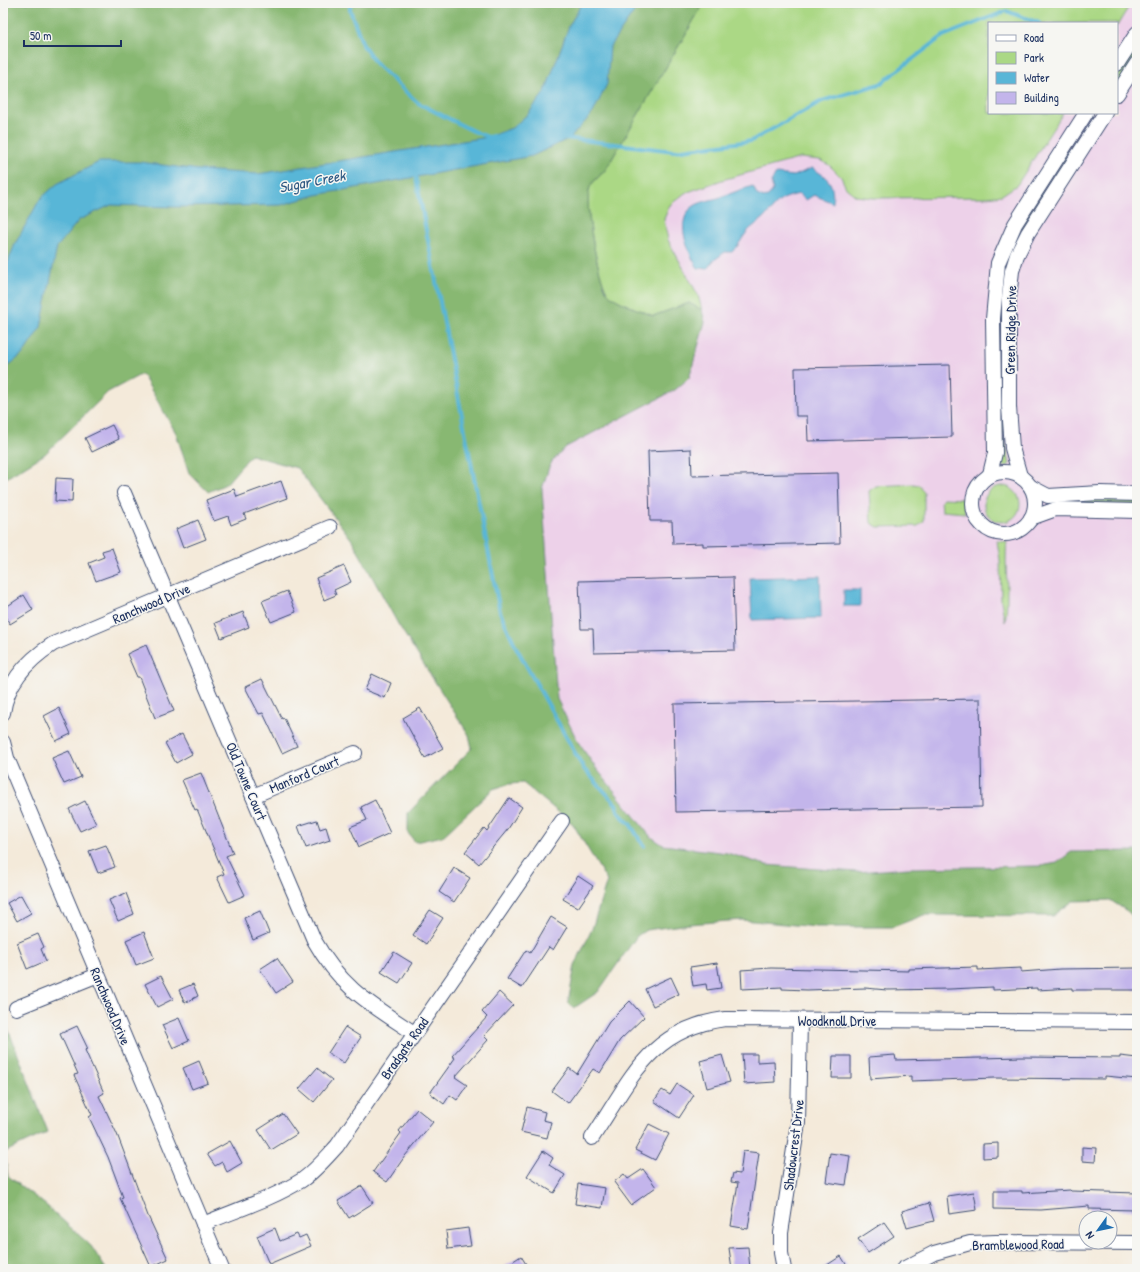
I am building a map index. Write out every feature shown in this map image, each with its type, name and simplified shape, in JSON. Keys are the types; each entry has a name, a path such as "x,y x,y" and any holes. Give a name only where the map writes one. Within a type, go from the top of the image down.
{"street":[{"path":"1118,62 1137,33"},
{"path":"1118,92 1137,63"},
{"name":"Green Ridge Drive","path":"990,474 995,453 993,319 998,263 1015,224 1085,114"},
{"name":"Green Ridge Drive","path":"1020,476 1012,448 1009,407 1009,298 1012,271 1017,256 1028,233 1104,114"},
{"path":"1137,494 1100,493 1048,496 1031,487 1020,476 1006,472 990,474 979,484 972,498 974,515 979,523 993,533 1011,534 1019,531 1032,518 1046,511 1056,509 1137,511"},
{"path":"1031,487 1035,501 1032,518"},
{"name":"Old Towne Court","path":"124,494 169,595 314,940 324,958 338,976 354,992 414,1034"},
{"name":"Ranchwood Drive","path":"3,713 6,700 13,683 24,667 38,654 53,644 330,527"},
{"name":"Ranchwood Drive","path":"3,742 7,758 222,1269"},
{"name":"Manford Court","path":"253,796 356,753"},
{"name":"Bradgate Road","path":"203,1224 282,1191 303,1179 321,1164 337,1146 562,821"},
{"path":"16,1008 98,975"},
{"name":"Woodknoll Drive","path":"592,1138 643,1062 656,1047 676,1033 705,1022 725,1019 1137,1022"},
{"name":"Shadowcrest Drive","path":"784,1269 781,1253 781,1233 799,1110 800,1020"},
{"name":"Bramblewood Road","path":"903,1269 934,1253 970,1244 996,1242 1137,1243"}],"shaded area":[{"path":"704,3 1137,3 1137,897 649,899 198,265 606,169"}],"green space":[{"path":"3,3 704,3 606,169 593,182 588,196 592,240 603,284 607,292 615,299 653,316 689,303 702,310 705,322 689,378 675,390 566,447 550,464 542,489 557,699 578,742 596,768 650,836 663,845 727,853 766,865 857,872 908,868 1041,866 1057,863 1071,852 1137,851 1137,920 1127,911 1110,900 1073,901 1053,916 924,915 893,927 816,927 742,920 689,924 646,930 637,936 598,992 574,1008 568,1003 575,965 592,929 607,881 573,824 523,783 509,784 493,789 443,836 415,842 408,833 408,813 472,748 469,735 398,624 352,540 297,468 251,455 226,484 208,492 189,473 176,433 142,374 108,392 45,454 3,480"},
{"path":"704,3 1131,3 1118,24 1118,22 988,22 988,114 1062,114 1017,185 1002,195 987,197 873,198 856,196 846,188 841,177 829,165 820,160 801,158 722,180 685,193 670,205 664,219 668,240 698,295 702,310 689,303 653,316 615,299 607,292 603,284 592,240 588,208 590,187 606,169"},
{"path":"1137,42 1137,55 1118,84 1118,71"},
{"path":"1077,138 1080,141 1007,268 1003,267 1016,231"},
{"path":"999,314 1003,315 1004,434 1001,435"},
{"path":"1001,440 1005,440 1010,464 1008,466 1000,466 999,464"},
{"path":"919,485 924,492 924,521 918,526 878,527 871,523 869,491 876,486"},
{"path":"1006,486 1015,491 1019,497 1019,511 1015,517 1006,522 998,522 989,517 985,511 984,500 989,491 995,487"},
{"path":"943,498 964,499 965,513 942,511 941,500"},
{"path":"1083,498 1137,500 1137,505 1061,503 1061,501"},
{"path":"997,541 1007,542 1007,602 1005,622 1001,601 1000,560"},
{"path":"3,1016 48,1132 5,1152 8,1176 47,1206 91,1246 106,1269 3,1269"}],"water":[{"name":"Sugar Creek","path":"582,3 640,3 610,46 607,84 593,113 570,138 532,156 316,195 281,205 175,207 111,205 79,220 57,247 41,327 23,354 3,370 3,275 15,244 40,199 57,184 99,162 140,162 199,170 258,174 488,137 512,128 528,114 545,92 569,26"},
{"path":"812,168 827,178 832,190 833,203 814,195 806,200 799,194 786,198 778,202 764,218 749,230 732,252 725,252 713,261 707,269 698,268 690,253 684,236 685,219 688,212 694,206 753,186 757,195 764,198 773,190 771,182 776,174 794,176"},
{"path":"820,576 821,618 752,620 750,578"},
{"path":"844,590 860,590 860,606 844,606"}],"building":[{"path":"950,365 952,437 808,441 807,416 796,416 795,368"},
{"path":"112,425 119,439 92,452 85,438"},
{"path":"691,449 692,476 838,473 840,543 703,546 703,543 673,544 672,521 650,521 648,451"},
{"path":"56,478 73,479 72,502 55,501"},
{"path":"281,481 287,498 244,514 246,519 231,525 228,516 214,521 206,500 234,489 237,497"},
{"path":"198,520 206,539 183,548 176,529"},
{"path":"112,548 121,572 96,581 89,563 104,557 102,551"},
{"path":"344,566 351,582 334,590 336,595 324,600 316,578"},
{"path":"733,577 735,650 594,653 593,629 581,629 579,581"},
{"path":"287,591 296,612 271,622 262,601"},
{"path":"24,595 33,610 10,624 3,613 3,609"},
{"path":"243,612 249,627 221,638 215,623"},
{"path":"146,645 174,711 155,718 139,677 137,677 127,654"},
{"path":"372,674 391,683 385,698 365,690"},
{"path":"262,679 282,719 284,718 297,746 282,753 263,713 259,714 245,687"},
{"path":"980,699 982,807 676,812 674,704"},
{"path":"59,708 71,734 56,741 44,716"},
{"path":"420,708 443,748 425,758 403,718"},
{"path":"182,734 192,754 176,763 165,743"},
{"path":"69,751 81,777 64,784 52,758"},
{"path":"201,773 233,853 226,856 245,895 229,902 217,877 224,874 197,809 195,810 182,780"},
{"path":"509,798 522,807 508,829 479,864 465,852 484,828 487,831"},
{"path":"375,800 390,833 359,847 350,827 367,820 361,807"},
{"path":"85,801 96,824 80,831 69,809"},
{"path":"317,820 320,829 326,827 330,840 306,848 298,826"},
{"path":"106,845 115,867 98,873 89,851"},
{"path":"454,868 470,878 454,902 439,892"},
{"path":"578,876 593,886 578,908 563,899"},
{"path":"126,893 134,914 118,921 109,900"},
{"path":"21,895 31,913 17,921 7,903"},
{"path":"430,910 443,918 426,944 413,935"},
{"path":"260,911 269,933 253,940 244,918"},
{"path":"551,917 567,927 553,950 549,947 522,988 507,979 526,950 530,953"},
{"path":"144,932 154,958 136,965 126,940"},
{"path":"38,934 44,947 41,949 46,961 27,969 17,943"},
{"path":"394,952 412,963 399,983 381,972"},
{"path":"277,958 293,982 276,993 260,969"},
{"path":"717,963 721,988 707,990 706,984 693,986 690,967"},
{"path":"978,967 978,970 1021,968 1021,972 1060,969 1137,968 1137,990 1072,990 1072,988 1037,990 1037,988 993,990 993,987 887,990 865,988 807,990 782,989 782,987 742,989 741,970 771,968 909,971 909,969"},
{"path":"161,976 173,999 157,1007 145,984"},
{"path":"671,977 679,994 653,1006 645,989"},
{"path":"193,984 198,996 185,1003 179,990"},
{"path":"499,992 513,1005 484,1036 488,1040 455,1077 467,1085 457,1100 450,1095 444,1104 430,1093 455,1058 452,1056 487,1017 482,1012"},
{"path":"630,1001 644,1017 620,1040 600,1073 593,1069 568,1103 552,1091 569,1068 577,1074 609,1022"},
{"path":"179,1018 189,1041 173,1048 162,1025"},
{"path":"77,1026 88,1049 85,1050 104,1093 99,1096 117,1134 148,1216 168,1259 151,1267 120,1198 123,1197 108,1157 89,1117 92,1115 74,1075 78,1074 60,1034"},
{"path":"345,1027 361,1037 344,1063 328,1053"},
{"path":"742,1054 757,1054 757,1062 774,1061 775,1082 744,1084"},
{"path":"722,1055 730,1082 707,1088 700,1061"},
{"path":"895,1055 896,1060 1022,1057 1120,1058 1120,1056 1137,1058 1137,1079 1105,1076 1105,1079 995,1078 911,1081 911,1076 870,1079 869,1057"},
{"path":"833,1056 851,1056 851,1078 832,1078"},
{"path":"199,1061 208,1083 192,1089 183,1068"},
{"path":"317,1068 332,1080 314,1102 299,1089"},
{"path":"677,1084 694,1095 679,1118 654,1101 662,1090 670,1095"},
{"path":"527,1107 545,1112 543,1120 551,1122 547,1138 521,1132"},
{"path":"417,1109 433,1122 405,1156 387,1182 373,1172 401,1133 399,1131"},
{"path":"283,1114 297,1134 271,1150 258,1130"},
{"path":"649,1124 669,1134 655,1160 635,1150"},
{"path":"230,1141 242,1163 227,1172 222,1162 215,1166 207,1154"},
{"path":"998,1143 998,1157 983,1158 983,1144"},
{"path":"1082,1147 1096,1148 1095,1162 1082,1161"},
{"path":"543,1151 553,1158 549,1165 565,1175 554,1193 527,1176"},
{"path":"743,1151 759,1153 748,1229 731,1226 738,1183 731,1182 733,1173 740,1174"},
{"path":"830,1153 850,1156 846,1185 826,1182"},
{"path":"643,1169 656,1187 631,1205 614,1182 624,1174 628,1179"},
{"path":"578,1184 605,1188 602,1208 575,1204"},
{"path":"362,1186 373,1203 349,1218 338,1201"},
{"path":"1070,1190 1137,1193 1137,1210 1089,1209 1089,1206 1041,1210 994,1209 994,1191 1022,1191 1022,1193"},
{"path":"974,1192 977,1210 949,1214 947,1196"},
{"path":"929,1203 934,1221 907,1228 902,1211"},
{"path":"884,1222 894,1236 868,1253 858,1239"},
{"path":"275,1228 280,1241 297,1234 299,1238 306,1235 311,1246 269,1264 257,1236"},
{"path":"468,1228 471,1246 448,1249 446,1231"},
{"path":"748,1247 750,1269 732,1269 729,1248"},
{"path":"521,1256 529,1269 501,1269"},
{"path":"841,1256 849,1269 821,1269"}],"waterway":[{"path":"350,3 350,10 363,45 376,64 418,103 473,131 488,137 493,136"},
{"path":"565,138 674,151 751,141 822,101 880,84 943,36 1006,11 1036,22"},
{"path":"415,173 500,612 516,647 584,769 616,804 619,813 630,824 644,846"}]}
